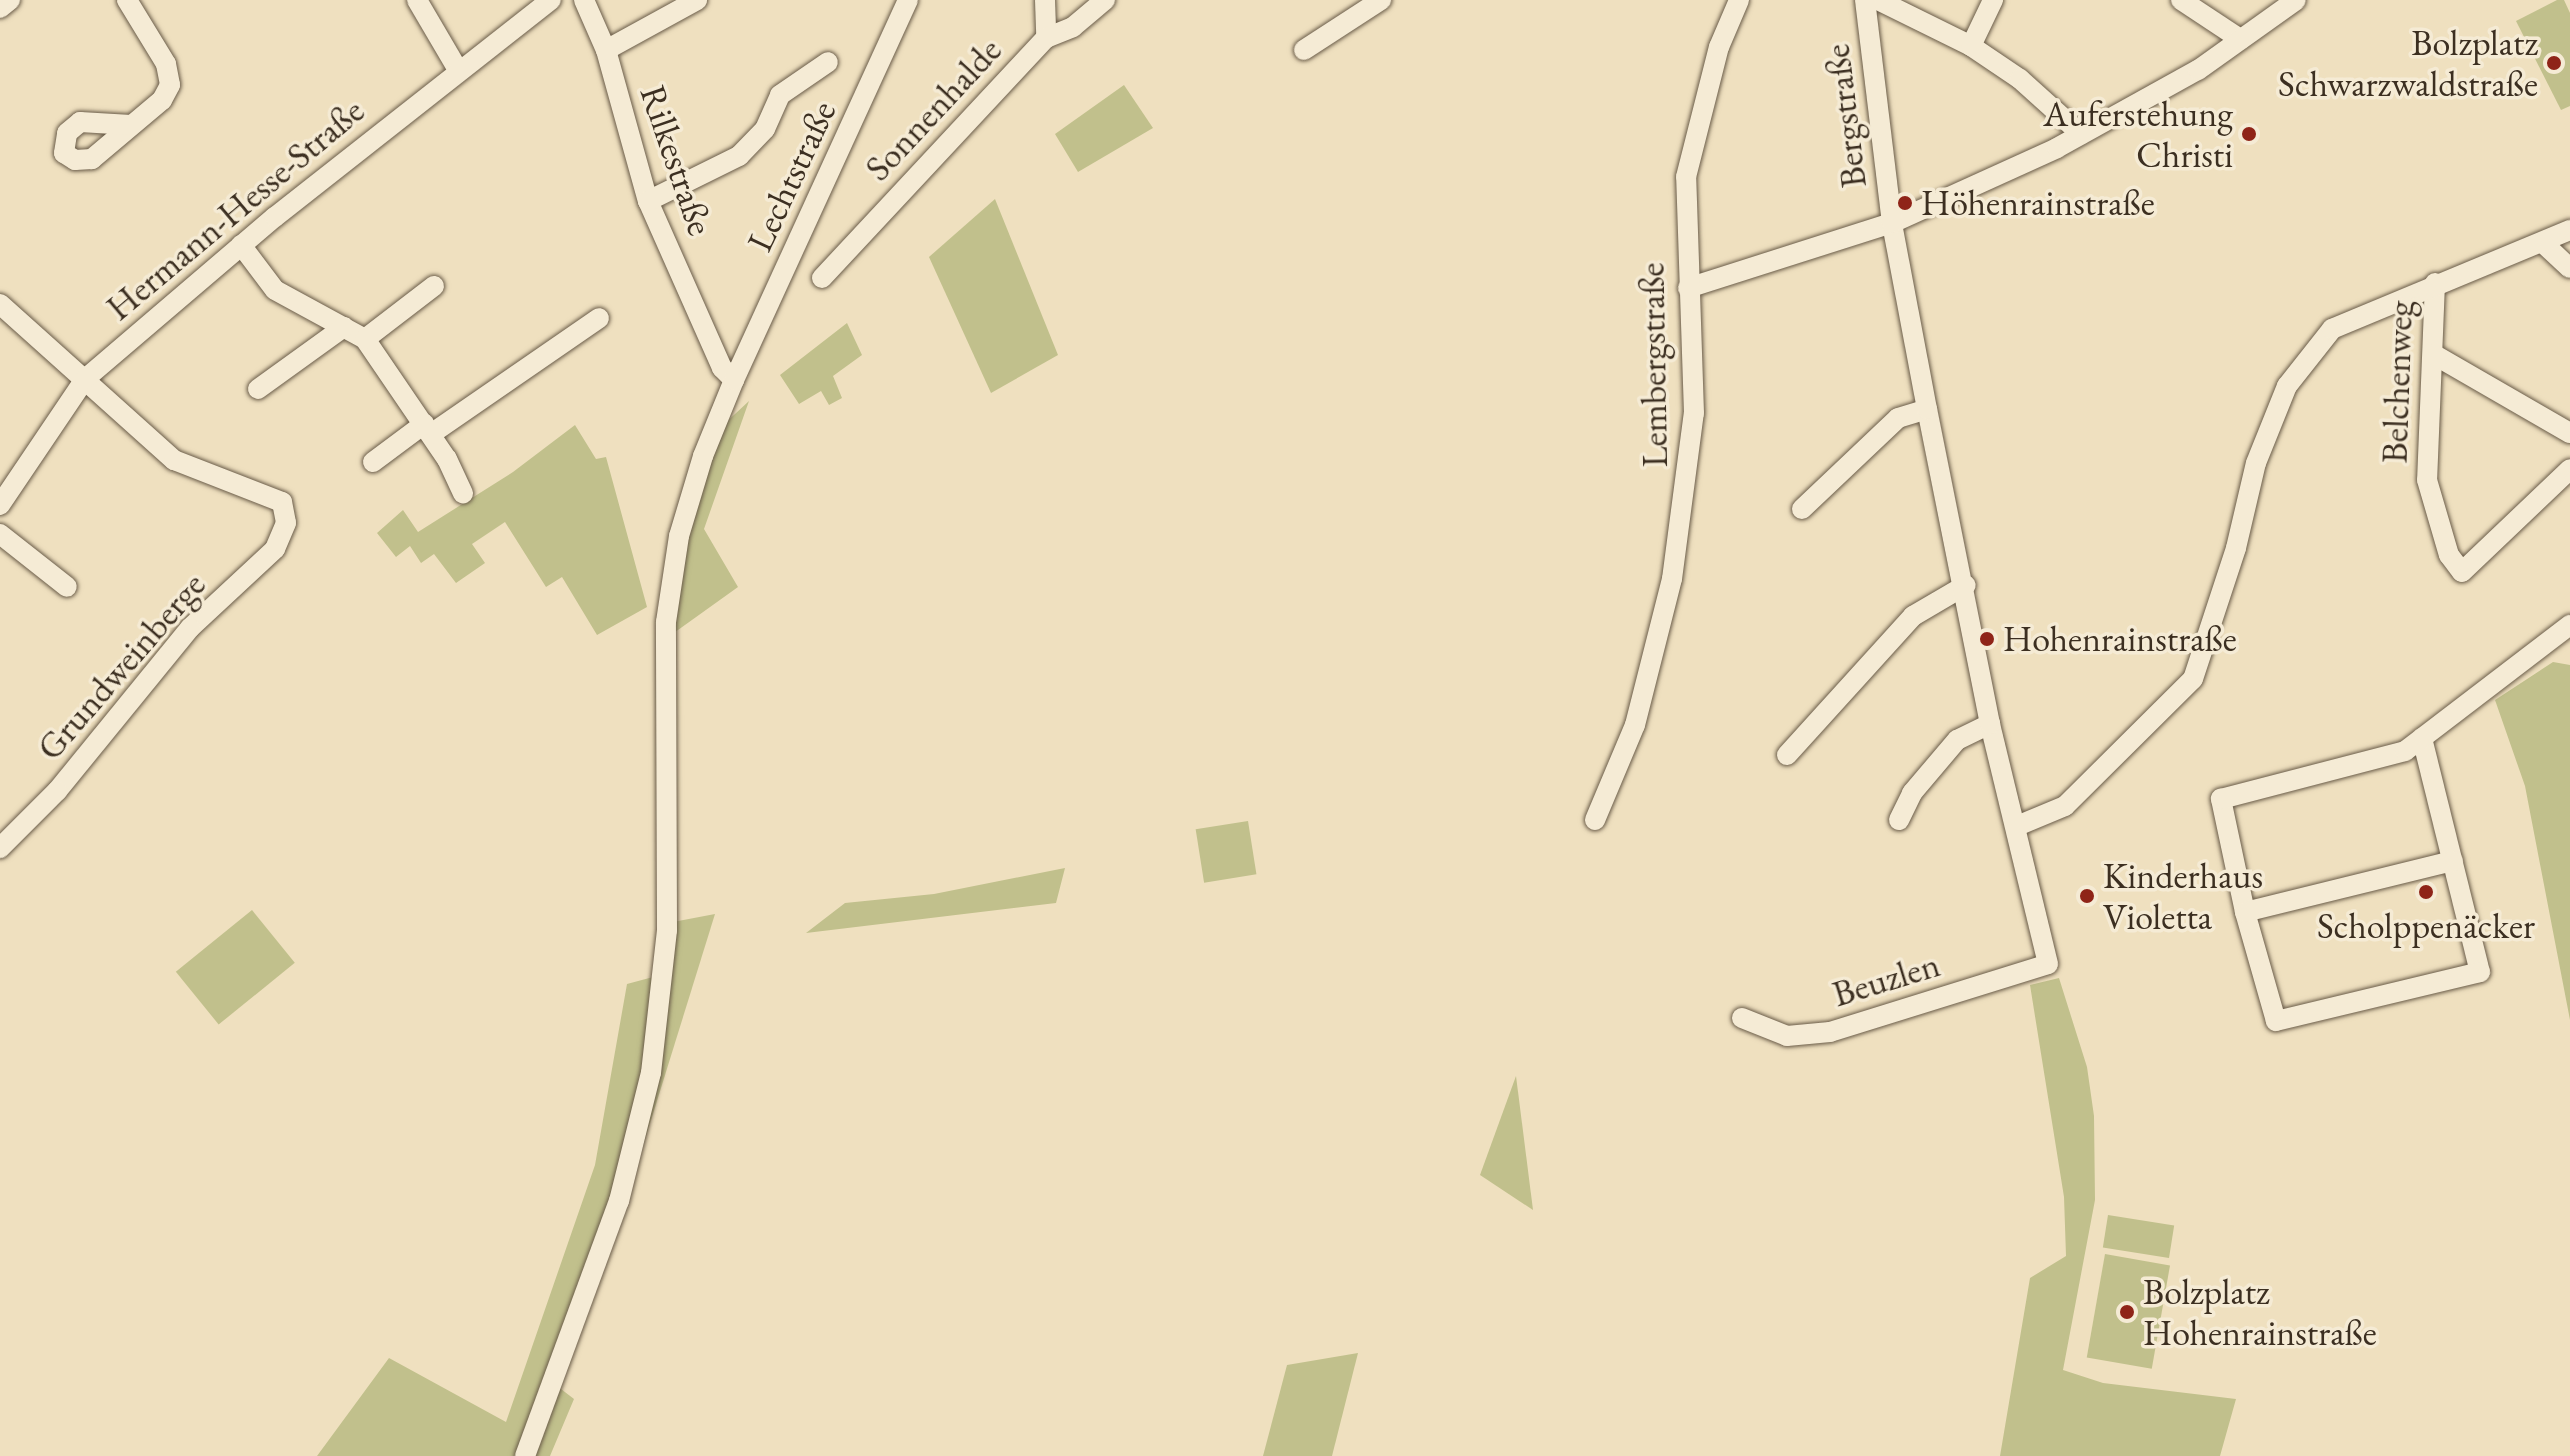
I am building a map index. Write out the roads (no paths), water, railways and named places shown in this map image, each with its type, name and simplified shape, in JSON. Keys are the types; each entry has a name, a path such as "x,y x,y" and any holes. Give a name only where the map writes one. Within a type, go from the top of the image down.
{"street":[{"path":"0,8 10,0"},
{"path":"127,0 166,64 170,85 162,100 131,125"},
{"path":"417,0 458,70"},
{"name":"Hermann-Hesse-Straße","path":"0,505 44,433 85,379 241,245 458,70 551,0"},
{"name":"Rilkestraße","path":"584,0 606,50 648,201 722,368 734,380"},
{"path":"606,50 697,0"},
{"name":"Lechtstraße","path":"525,1456 619,1201 651,1073 667,930 667,613 679,536 703,456 734,380 908,0"},
{"path":"1045,0 1046,38"},
{"name":"Sonnenhalde","path":"822,278 1046,38 1073,27 1105,0"},
{"path":"1304,50 1381,0"},
{"name":"Lembergstraße","path":"1595,820 1635,725 1658,651 1682,525 1694,413 1684,213 1691,143 1719,47 1739,0"},
{"name":"Bergstraße","path":"1865,0 1892,223"},
{"path":"1878,0 1971,46 2020,79 2081,134"},
{"path":"1971,46 1993,0"},
{"path":"2181,0 2240,39"},
{"path":"1688,288 1892,223 2081,134 2198,70 2296,0"},
{"path":"648,201 739,156 765,129 780,95 828,62"},
{"path":"1892,223 1927,409 1966,585 1990,724 2017,826 2065,806 2193,679 2236,548 2256,463 2287,386 2332,329 2435,283 2544,244 2570,230"},
{"path":"2544,244 2570,268"},
{"path":"241,245 275,290 365,339 428,429 463,493"},
{"name":"Belchenweg","path":"2435,283 2427,480 2449,555 2462,572 2570,469"},
{"path":"365,339 434,286"},
{"path":"0,304 85,379"},
{"path":"373,462 599,318"},
{"path":"258,389 344,327"},
{"path":"2433,354 2570,433"},
{"name":"Grundweinberge","path":"0,848 57,791 190,628 275,549 286,523 282,502 174,460 85,379"},
{"path":"1802,509 1898,418 1927,409"},
{"path":"0,534 67,587"},
{"path":"1787,755 1913,616 1966,585"},
{"path":"2422,738 2480,972 2276,1021 2245,912 2221,799 2405,751 2422,738 2570,625"},
{"path":"1899,820 1912,793 1957,740 1990,724"},
{"name":"Beuzlen","path":"1742,1018 1787,1036 1830,1032 2048,964 2017,826"},
{"path":"2245,912 2453,861"}],"place":[{"name":"Bolzplatz Schwarzwaldstraße","path":"2554,63"},
{"name":"Auferstehung Christi","path":"2249,134"},
{"name":"Höhenrainstraße","path":"1905,203"},
{"name":"Hohenrainstraße","path":"1987,639"},
{"name":"Scholppenäcker","path":"2426,892"},
{"name":"Kinderhaus Violetta","path":"2087,896"},
{"name":"Bolzplatz Hohenrainstraße","path":"2127,1312"}]}
